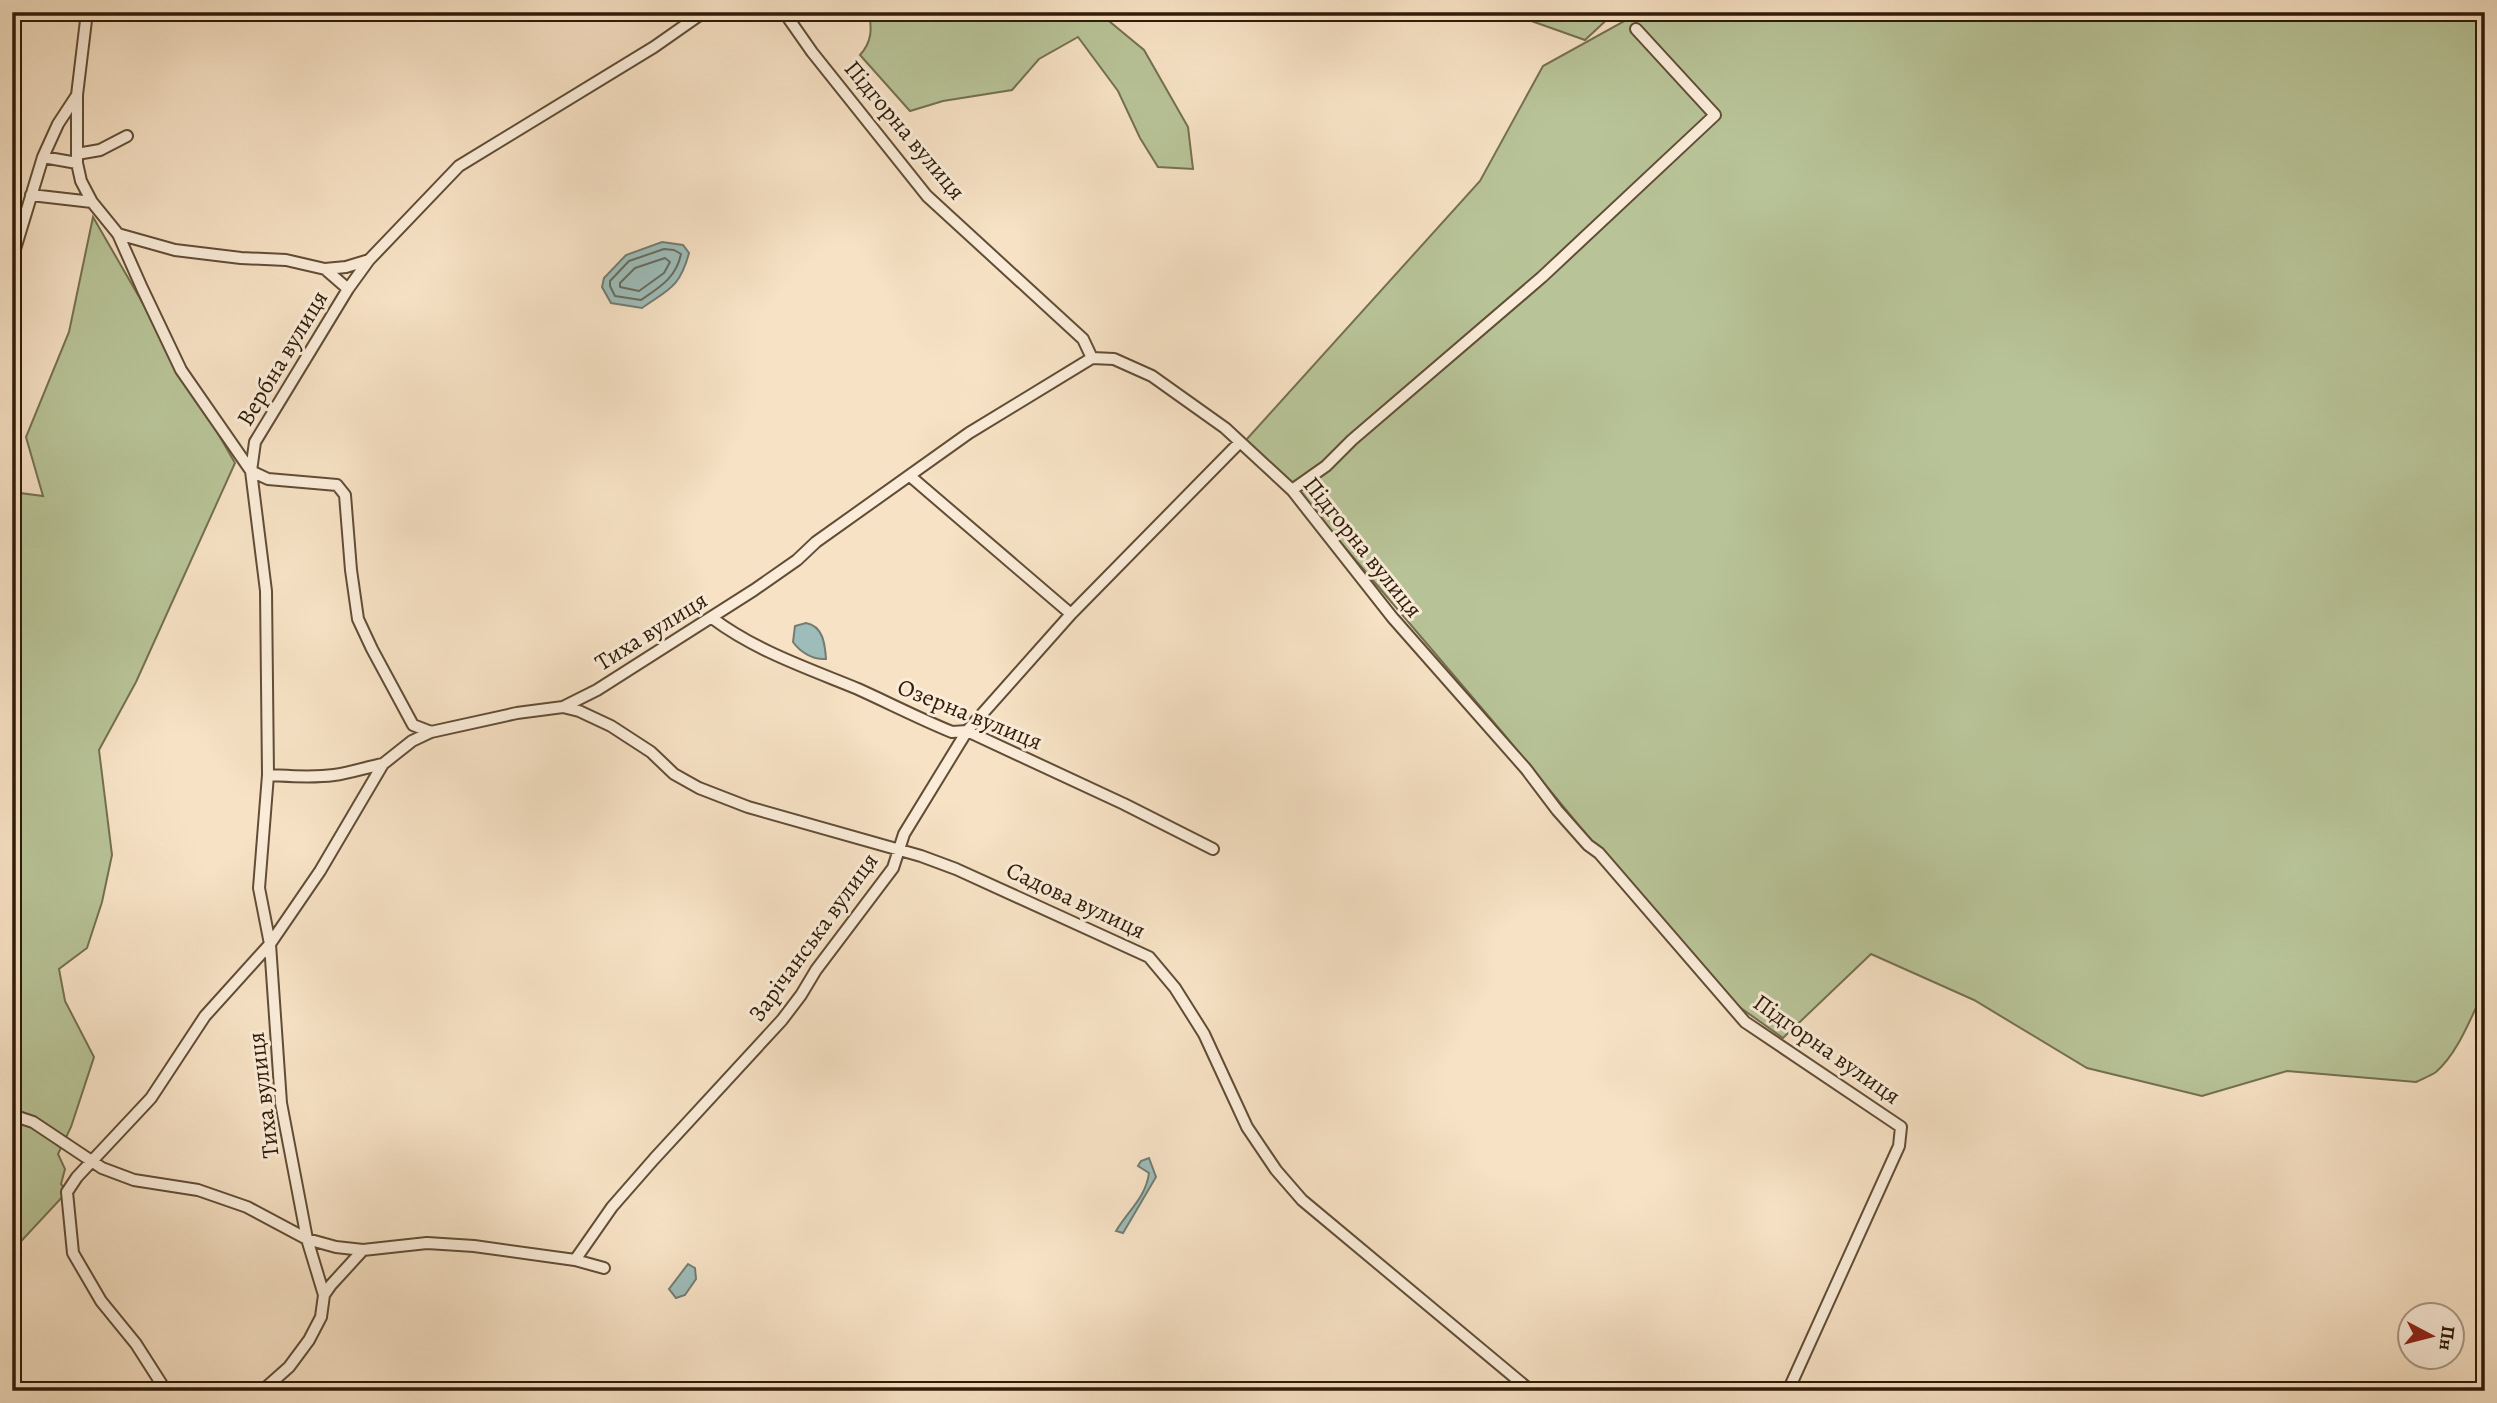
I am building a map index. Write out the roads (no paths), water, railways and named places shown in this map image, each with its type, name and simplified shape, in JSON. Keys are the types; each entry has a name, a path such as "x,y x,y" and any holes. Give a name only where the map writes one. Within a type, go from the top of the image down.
{"street":[{"path":"88,12 77,95 77,158 81,181 92,202 118,234 181,370 251,471 268,479 316,482 342,488 345,495 358,619 413,725 431,732"},
{"name":"Вербна вулиця","path":"270,944 259,888 268,775 266,591 251,471 255,442 348,289 369,260 459,166 654,47 704,12"},
{"name":"Підгорна вулиця","path":"784,12 812,52 927,196 1083,339 1092,358 1114,359 1152,376 1208,414 1292,491 1392,617 1526,769 1557,810 1588,845 1599,853 1745,1022 1901,1127 1899,1146 1788,1391"},
{"path":"1292,491 1326,466 1352,440 1542,277 1715,115 1636,29"},
{"path":"12,259 43,157 58,124 77,95"},
{"path":"43,157 77,158 127,136"},
{"path":"31,195 92,202"},
{"path":"118,234 174,250 286,260 325,269 346,267 369,260"},
{"path":"325,269 348,289"},
{"name":"Тиха вулиця","path":"166,1391 136,1344 101,1301 74,1253 67,1192 151,1098 205,1016 270,944 320,871 383,764 412,741 431,732 517,713 563,707 597,690 712,618 797,560 816,542 969,433 1092,358"},
{"name":"Зарічанська вулиця","path":"575,1259 612,1207 654,1158 782,1020 816,970 883,883 900,851 904,834 967,731 1071,614 1240,442"},
{"path":"910,476 1071,614"},
{"name":"Озерна вулиця","path":"712,618 732,633 774,655 952,732 967,731 1213,849"},
{"path":"591,716 592,697 597,690"},
{"name":"Садова вулиця","path":"563,707 591,716 632,740 651,752 674,774 699,788 748,807 921,856 977,878 1149,957 1175,988 1204,1034 1247,1127 1276,1170 1302,1200 1531,1391"},
{"path":"268,775 314,778 383,764"},
{"name":"Тиха вулиця","path":"270,944 281,1103 307,1239 324,1295"},
{"path":"12,1115 33,1122 93,1162 134,1180 198,1191 247,1207 307,1239 337,1247 363,1250 427,1242 575,1259 604,1268"},
{"path":"262,1391 289,1367 309,1340 321,1317 324,1295 363,1250"}],"water":[{"path":"662,242 683,245 689,253 682,273 672,286 642,308 611,303 602,287 604,278 626,255"},
{"path":"806,623 820,632 826,659 807,655 793,642 795,626"},
{"path":"1149,1158 1156,1177 1123,1233 1116,1231 1144,1189 1149,1173 1138,1166 1141,1161"},
{"path":"688,1264 695,1268 696,1279 685,1295 676,1298 669,1289"}]}
